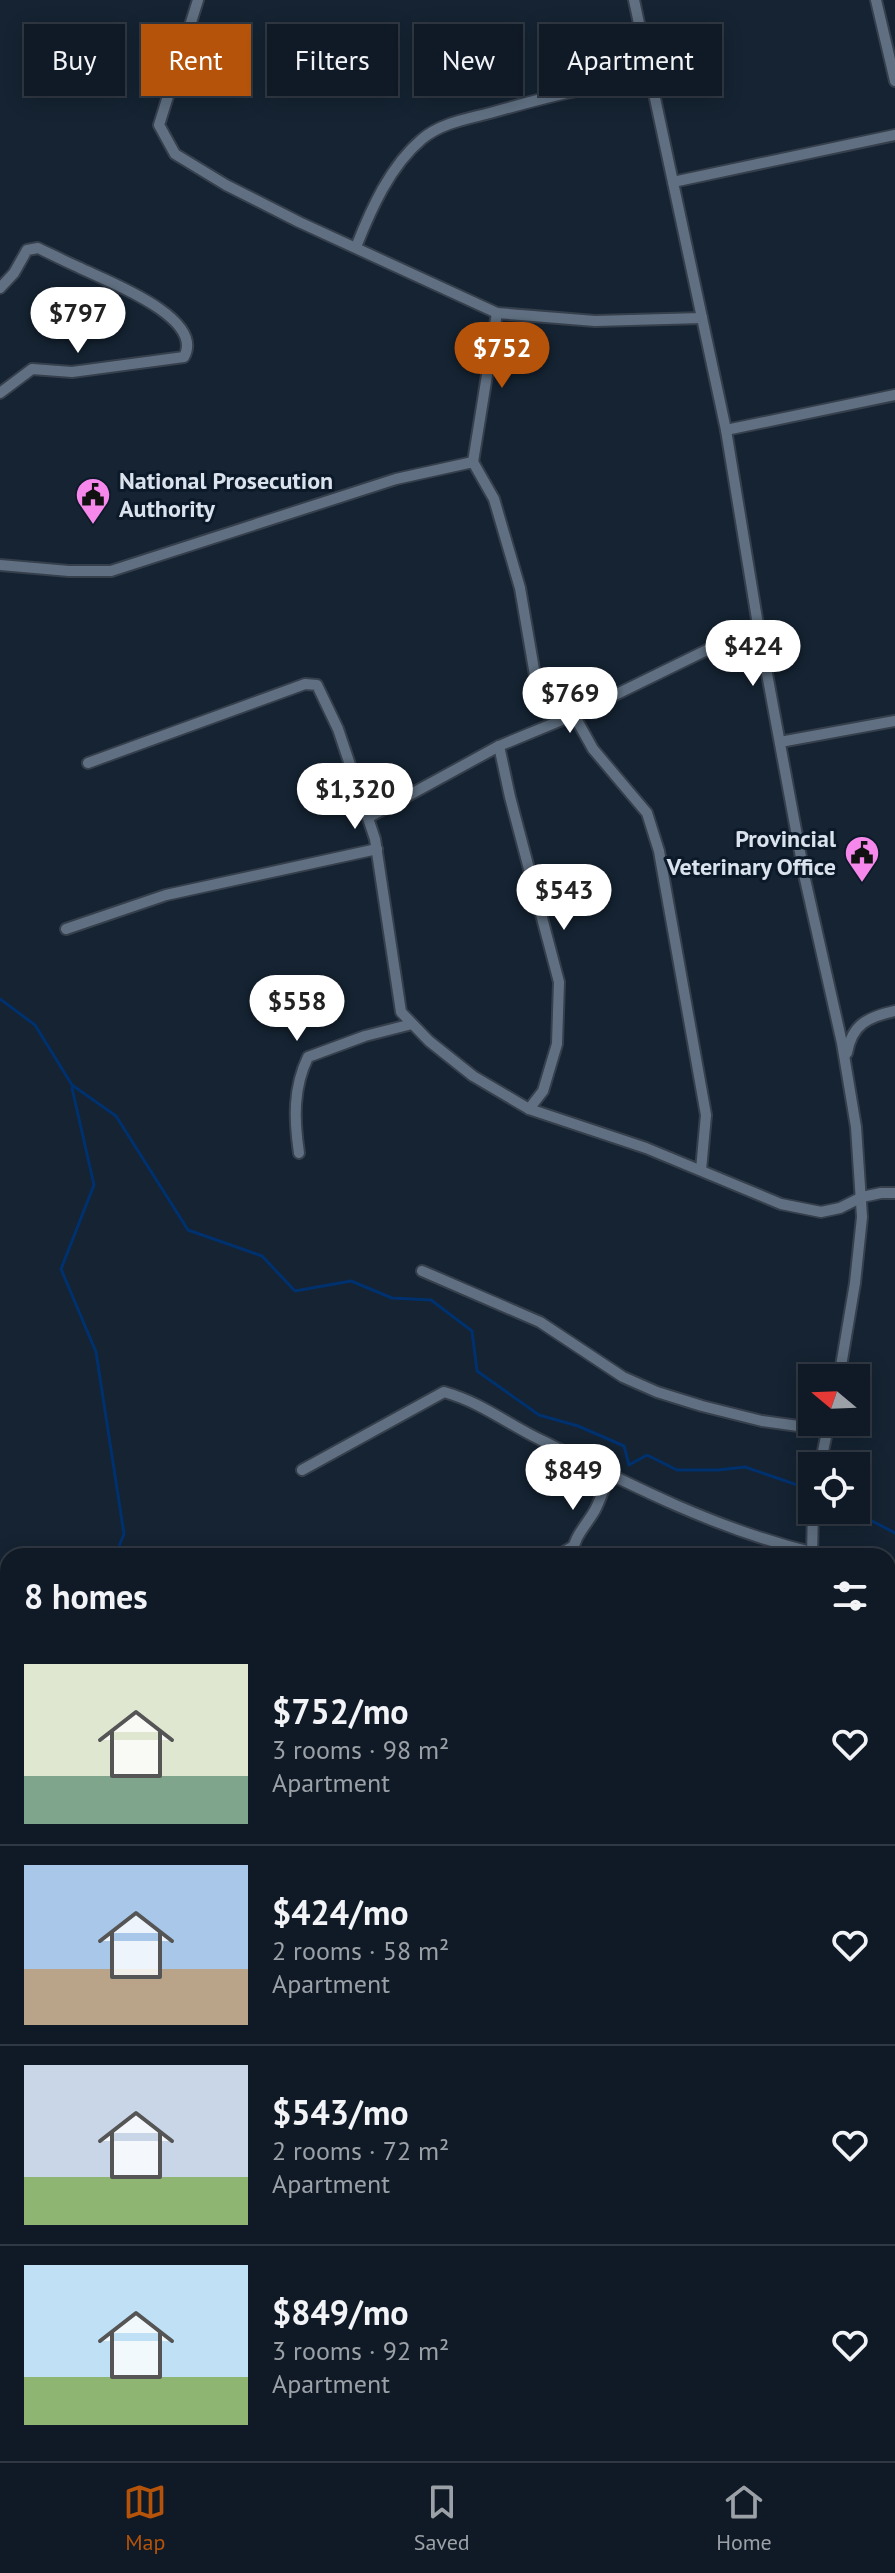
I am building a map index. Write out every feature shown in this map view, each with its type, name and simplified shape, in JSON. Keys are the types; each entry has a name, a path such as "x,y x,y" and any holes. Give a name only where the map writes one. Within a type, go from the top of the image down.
{"street":[{"path":"198,0 159,125 175,154 226,185 299,222 497,313 595,321 702,318"},
{"path":"634,0 639,24"},
{"path":"876,0 895,81"},
{"path":"356,247 370,211 393,173 425,136 447,125 556,96"},
{"path":"655,96 726,430 805,879 856,1127 862,1217 841,1364"},
{"path":"673,182 895,135"},
{"path":"0,288 14,273 27,250 38,248 135,292 178,324 185,332 188,346 181,358 119,367 72,372 36,368 0,393"},
{"path":"497,313 473,462 494,499 512,558 537,687 550,705 574,715 593,749 647,813 659,851 706,1115 701,1170"},
{"path":"726,430 895,395"},
{"path":"0,565 111,571 396,479 473,462"},
{"path":"369,817 499,746 574,715 758,625"},
{"path":"88,763 305,684 317,685 338,729 369,817 377,849 401,1012 429,1041 473,1076 529,1109 646,1148 781,1204 821,1212 840,1208 862,1197 895,1193"},
{"path":"780,742 895,721"},
{"path":"499,746 559,982 560,1011 553,1058 543,1091 529,1109"},
{"path":"66,929 166,895 377,849"},
{"path":"845,1063 849,1040 857,1026 877,1015 895,1011"},
{"path":"299,1153 294,1120 298,1077 308,1057 365,1036 412,1024"},
{"path":"422,1271 540,1322 638,1384 702,1406 762,1421 798,1424"},
{"path":"302,1470 444,1392 471,1399 528,1434 684,1509 790,1548"},
{"path":"573,1548 610,1475"},
{"path":"811,1548 812,1524"}],"waterway":[{"path":"0,999 35,1025 72,1085 116,1116 188,1230 262,1256 295,1291 351,1281 392,1298 431,1300 472,1331 477,1371 539,1415 578,1426 624,1446 629,1465 647,1455 677,1470 745,1467 798,1485"},
{"path":"72,1088 94,1185 61,1269 96,1352 124,1534 118,1548"},
{"path":"870,1520 895,1533"}],"place":[{"name":"National Prosecution Authority","path":"93,526"},
{"name":"Provincial Veterinary Office","path":"862,884"}]}
